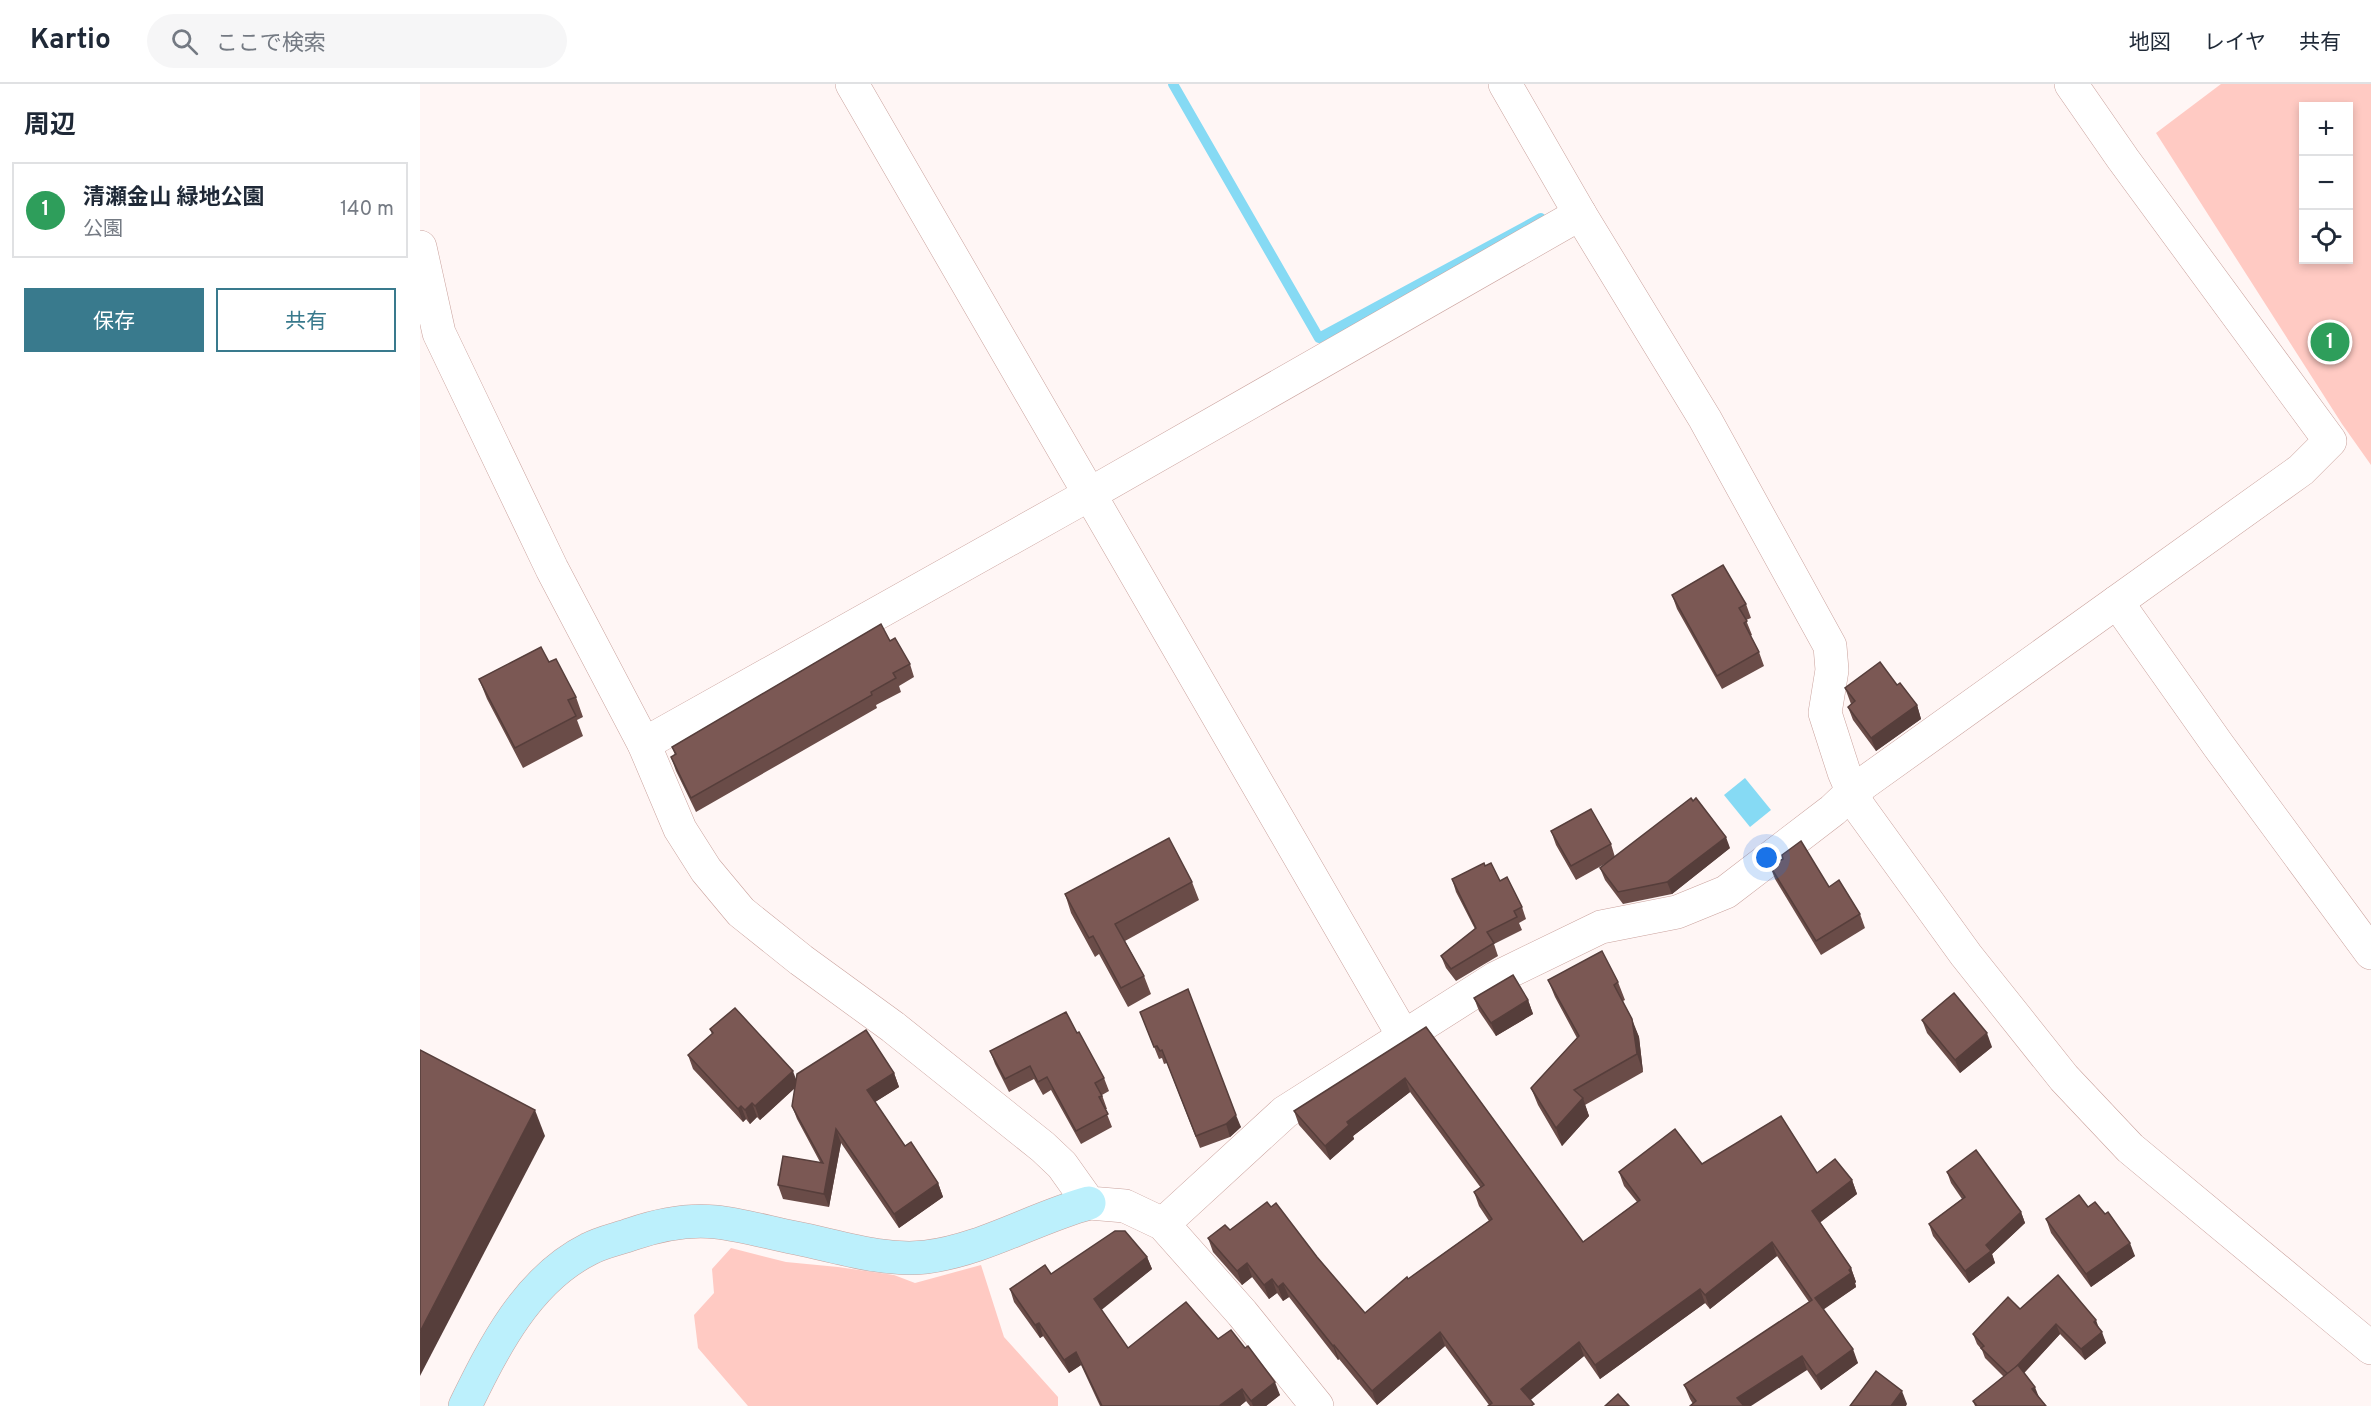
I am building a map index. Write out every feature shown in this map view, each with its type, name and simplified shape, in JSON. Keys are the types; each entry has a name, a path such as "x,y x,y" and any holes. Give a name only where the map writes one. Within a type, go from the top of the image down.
{"street":[{"path":"852,84 1404,1038"},
{"path":"1505,84 1580,214 1705,419 1830,646 1832,670 1825,713 1844,772 1859,807 1966,955 2064,1078 2130,1148 2371,1348"},
{"path":"1163,1224 1285,1112 1496,978 1601,927 1677,912 1726,892 1833,810 1852,791 2301,470 2330,441 2122,159 2071,84"},
{"path":"644,744 1580,214"},
{"path":"420,247 439,333 552,569 644,744 680,829 706,870 741,912 801,960 893,1027 1043,1147 1062,1165 1089,1203"},
{"path":"2117,602 2218,745 2371,953"},
{"path":"465,1406 485,1365 518,1311 557,1268 590,1248 639,1232 671,1223 715,1222 893,1257 925,1257 965,1248 1057,1212 1089,1203 1125,1206 1163,1224 1242,1313 1317,1406"}],"shaded area":[{"path":"2221,84 2371,84 2371,465 2342,424 2156,133"},
{"path":"731,1248 786,1262 894,1275 915,1283 981,1265 1004,1337 1058,1397 1058,1406 748,1406 698,1348 694,1315 714,1293 712,1269"}],"water":[{"path":"1745,778 1771,810 1750,827 1724,795"}],"building":[{"path":"1723,565 1746,604 1739,608 1747,621 1744,623 1759,652 1717,676 1672,595"},
{"path":"881,624 890,641 895,638 910,664 893,673 896,678 871,692 872,695 691,798 671,757 676,754 672,747"},
{"path":"541,647 549,662 556,659 576,697 568,700 576,716 515,748 479,679"},
{"path":"1880,662 1897,685 1900,683 1917,705 1871,738 1848,707 1855,701 1845,688"},
{"path":"1691,798 1693,801 1696,798 1726,837 1667,882 1618,892 1600,868"},
{"path":"1591,809 1611,844 1571,866 1551,831"},
{"path":"1169,838 1192,882 1115,924 1144,976 1121,988 1093,936 1089,938 1065,894"},
{"path":"1801,841 1829,887 1839,880 1860,914 1816,941 1770,866 1783,859 1782,855"},
{"path":"1484,863 1485,866 1491,863 1500,881 1507,877 1522,907 1514,911 1517,917 1487,932 1494,943 1451,969 1441,956 1476,928 1452,879"},
{"path":"1602,951 1618,982 1614,985 1632,1019 1637,1054 1574,1090 1583,1098 1556,1128 1531,1088 1579,1036 1548,980"},
{"path":"1513,975 1528,1000 1491,1023 1474,998"},
{"path":"1188,989 1236,1115 1226,1124 1196,1136 1162,1050 1160,1051 1157,1046 1154,1047 1140,1012"},
{"path":"1954,993 1987,1033 1955,1060 1922,1020"},
{"path":"735,1008 793,1071 755,1106 752,1103 745,1110 741,1106 738,1109 688,1055 713,1033 710,1029"},
{"path":"1066,1012 1104,1078 1095,1083 1108,1114 1076,1131 1047,1077 1038,1082 1030,1066 1005,1079 990,1051"},
{"path":"1426,1027 1583,1242 1640,1200 1619,1172 1675,1129 1702,1164 1781,1116 1817,1173 1835,1159 1852,1180 1812,1211 1851,1268 1849,1270 1851,1273 1815,1298 1853,1349 1816,1376 1802,1356 1737,1398 1744,1406 1690,1406 1696,1401 1684,1385 1812,1300 1772,1242 1705,1295 1700,1289 1595,1365 1579,1342 1521,1389 1534,1404 1531,1406 1488,1406 1492,1403 1440,1332 1372,1391 1283,1283 1278,1287 1272,1279 1264,1285 1247,1263 1237,1271 1208,1238 1225,1225 1230,1230 1267,1202 1271,1207 1276,1203 1317,1257 1365,1313 1407,1277 1408,1279 1492,1219 1474,1192 1484,1185 1405,1078 1347,1122 1349,1125 1325,1146 1294,1111"},
{"path":"866,1030 894,1073 867,1090 905,1146 911,1142 938,1183 894,1214 836,1129 824,1194 778,1185 783,1156 823,1163 792,1106 797,1074"},
{"path":"420,1050 535,1110 420,1332"},
{"path":"1976,1150 2021,1212 1986,1245 1991,1251 1965,1271 1929,1224 1965,1197 1947,1172"},
{"path":"2079,1195 2088,1207 2095,1202 2105,1214 2108,1212 2130,1243 2086,1274 2046,1219"},
{"path":"1115,1231 1125,1231 1147,1257 1094,1299 1128,1348 1186,1302 1218,1339 1231,1330 1245,1348 1248,1346 1275,1382 1251,1401 1242,1389 1219,1406 1102,1406 1076,1352 1064,1360 1039,1323 1035,1325 1010,1289 1045,1265 1051,1274"},
{"path":"2058,1275 2096,1320 2094,1322 2102,1332 2081,1349 2056,1324 2008,1374 1981,1348 1984,1346 1973,1334 2008,1297 2020,1309"},
{"path":"2018,1365 2035,1387 2032,1389 2046,1406 1977,1406 1973,1401"},
{"path":"1876,1371 1902,1391 1891,1406 1850,1406"},
{"path":"1618,1394 1629,1406 1605,1406"}],"waterway":[{"path":"1173,84 1319,338 1541,218"}],"place":[{"name":"清瀬金山 緑地公園","path":"2330,342"}]}
